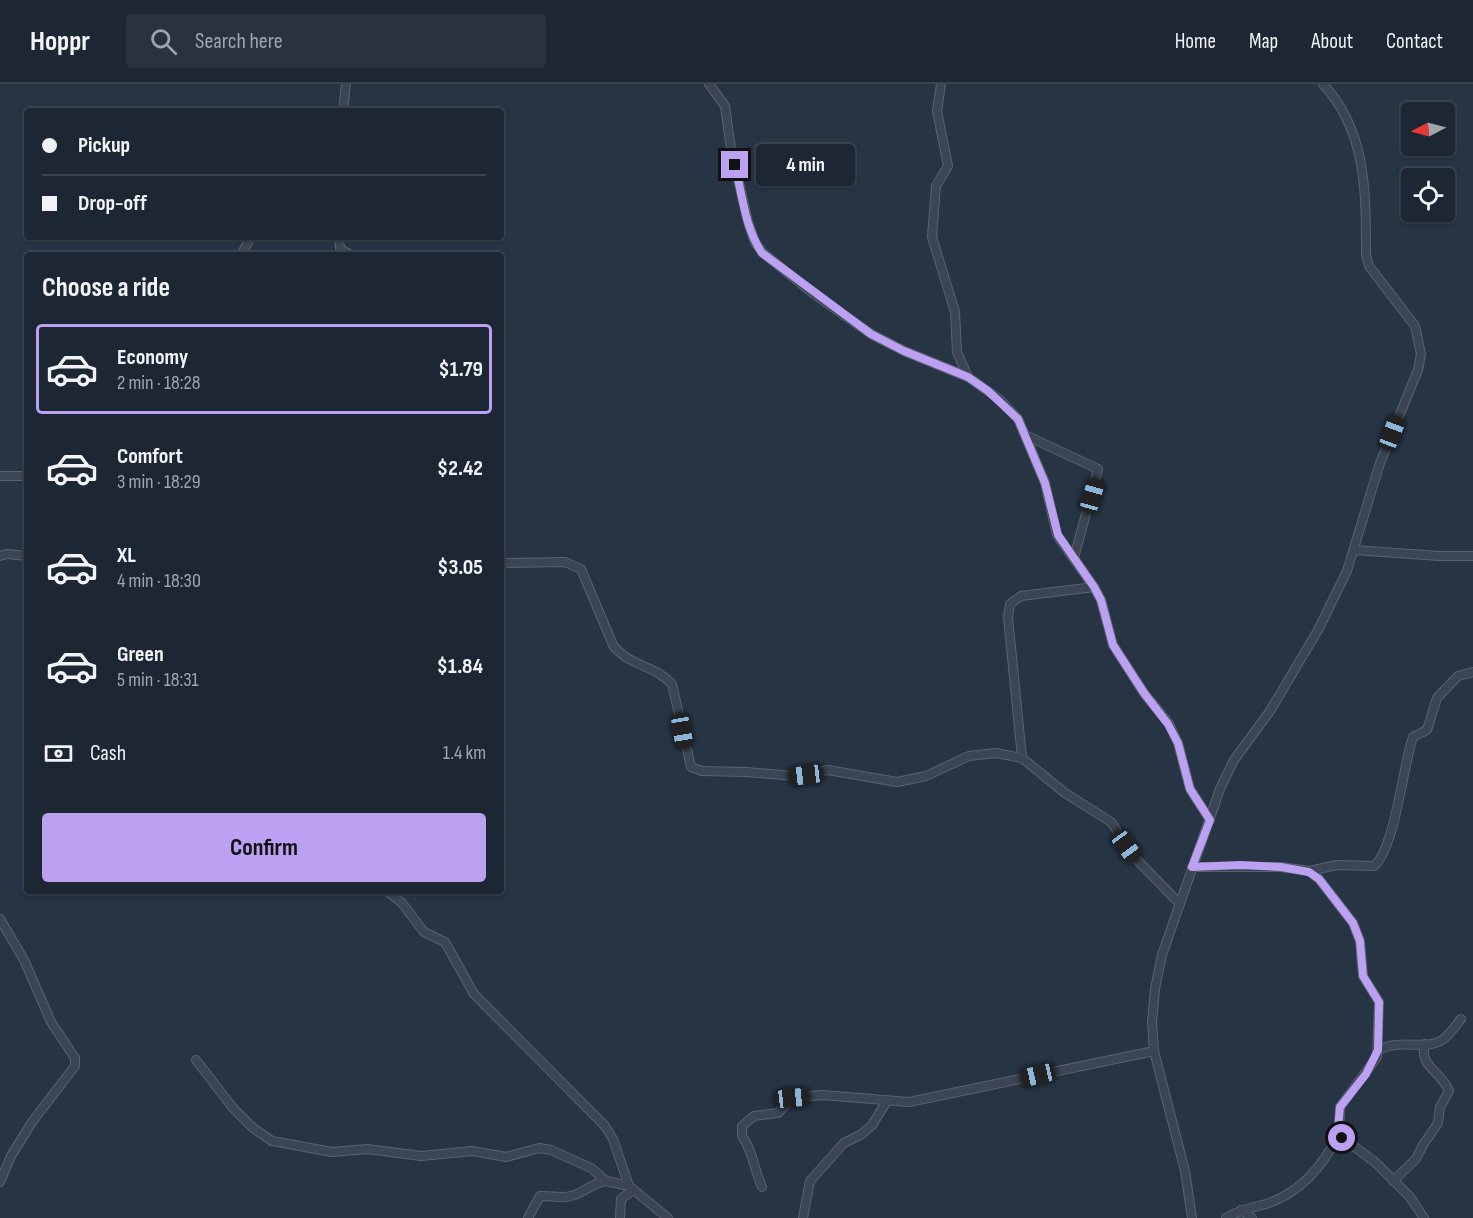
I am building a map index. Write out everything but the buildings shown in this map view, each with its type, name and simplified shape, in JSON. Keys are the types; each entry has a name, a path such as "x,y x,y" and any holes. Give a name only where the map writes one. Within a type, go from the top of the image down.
{"street":[{"path":"343,108 346,84"},
{"path":"709,84 721,97 725,106 731,149 748,222 755,242 762,253 871,334 904,351 968,377 1008,408 1018,419 1048,493 1058,535 1101,600 1113,645 1144,693 1168,724 1178,743 1190,789 1210,820"},
{"path":"941,84 937,111 948,166 936,186 932,237 955,312 957,352 968,377"},
{"path":"1192,1218 1174,1121 1154,1051 1152,1022 1155,989 1162,955 1228,772 1270,711 1318,630 1347,572 1380,463 1412,388 1420,354 1414,326 1369,266 1366,255 1363,172 1353,130 1342,106 1323,84"},
{"path":"339,240 340,249 346,252"},
{"path":"1025,435 1098,469 1074,558"},
{"path":"0,476 24,476"},
{"path":"1354,550 1473,556"},
{"path":"0,556 7,554 24,556"},
{"path":"504,562 566,562 581,568 613,645 621,656 664,675 672,684 691,767 702,771 758,772 794,776 828,770 897,782 926,776 969,756 996,753 1022,758 1065,793 1111,822 1136,859 1180,904"},
{"path":"1022,758 1008,617 1010,604 1021,596 1094,587"},
{"path":"1192,867 1240,865 1281,867 1309,872 1337,865 1369,867 1378,863 1392,821 1413,736 1427,730 1437,698 1458,676 1473,672"},
{"path":"1226,1218 1241,1210 1284,1197 1304,1183 1326,1158 1339,1135 1340,1107 1366,1074 1378,1050 1379,1002 1363,976 1358,933 1330,892 1309,872"},
{"path":"391,894 402,903 424,932 445,942 474,994 604,1126 612,1139 631,1188"},
{"path":"0,919 36,985 51,1022 75,1058 75,1066 69,1077 32,1122 11,1156 0,1182"},
{"path":"1378,1050 1392,1044 1425,1044 1441,1041 1461,1018"},
{"path":"1393,1181 1416,1159 1423,1144 1438,1123 1440,1107 1449,1091 1440,1076 1424,1060 1422,1053 1425,1044"},
{"path":"762,1187 755,1172 751,1148 741,1133 742,1126 749,1119 778,1113 792,1098 822,1095 909,1102 1154,1051"},
{"path":"196,1060 233,1108 253,1128 272,1141 332,1152 367,1149 421,1156 472,1151 507,1157 539,1148 591,1168 606,1181 631,1188 668,1218"},
{"path":"803,1218 810,1181 844,1143 862,1134 872,1125 887,1101"},
{"path":"1339,1135 1376,1163 1410,1197 1424,1218"},
{"path":"528,1218 540,1196 560,1198 574,1196 595,1183 606,1181"},
{"path":"620,1218 621,1198 631,1188"},
{"path":"1241,1210 1252,1218"}],"route":[{"path":"735,165 748,222 755,242 762,253 788,271 814,294 871,334 888,344 968,377 988,391 1018,419 1045,483 1058,535 1101,600 1113,645 1144,693 1168,724 1183,757 1190,789 1210,820 1192,867 1240,865 1296,868 1309,872 1319,879 1353,923 1360,941 1363,976 1379,1002 1378,1050 1377,1057 1366,1074 1340,1107 1338,1128 1342,1138"}]}
